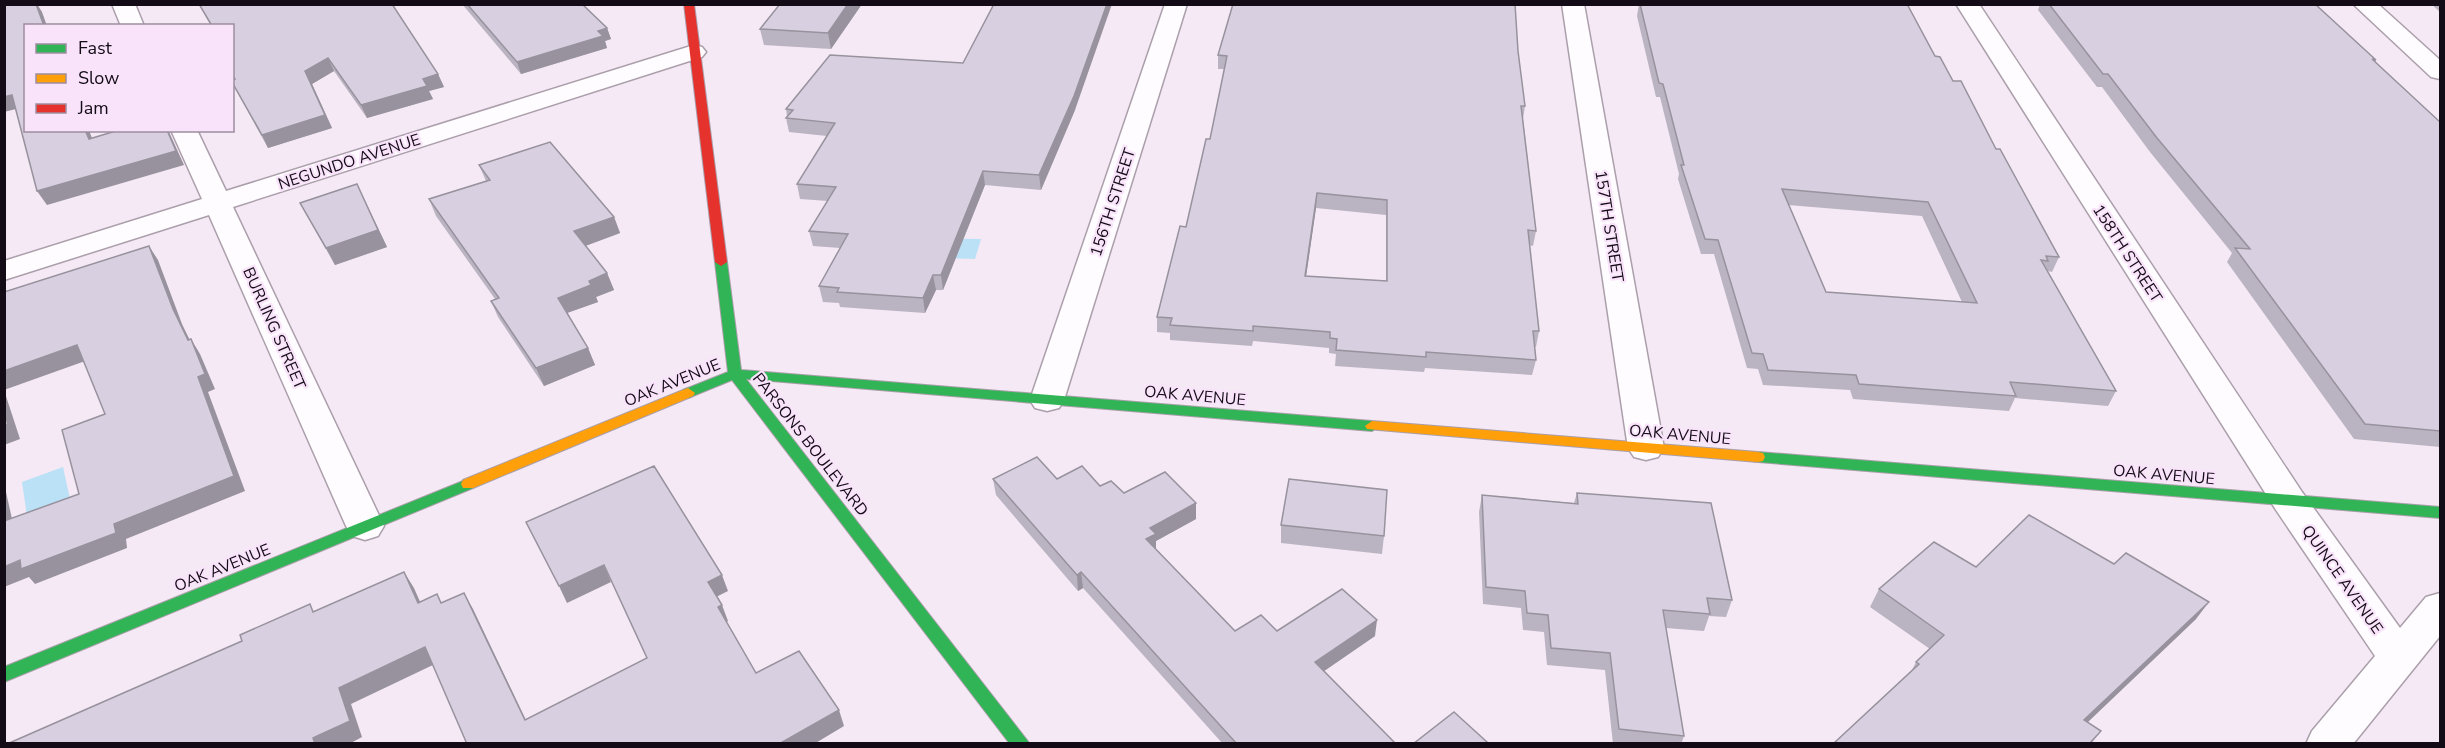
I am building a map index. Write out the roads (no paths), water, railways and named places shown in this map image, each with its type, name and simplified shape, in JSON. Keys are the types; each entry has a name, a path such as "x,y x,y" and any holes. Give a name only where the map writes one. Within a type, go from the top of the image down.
{"street":[{"path":"123,4 133,24"},
{"name":"PARSONS BOULEVARD","path":"689,4 735,374 1021,744"},
{"name":"156TH STREET","path":"1047,400 1176,4"},
{"name":"157TH STREET","path":"1573,4 1646,448"},
{"name":"158TH STREET","path":"1966,4 2289,501"},
{"path":"2364,4 2440,72"},
{"name":"NEGUNDO AVENUE","path":"4,270 694,52"},
{"name":"BURLING STREET","path":"185,132 365,526"},
{"name":"OAK AVENUE","path":"4,675 735,374 2440,513"},
{"name":"QUINCE AVENUE","path":"2289,501 2398,657"},
{"path":"2327,744 2440,608"}],"water":[{"path":"918,238 981,239 975,259 911,257"},
{"path":"63,467 70,499 27,516 22,482"}]}
